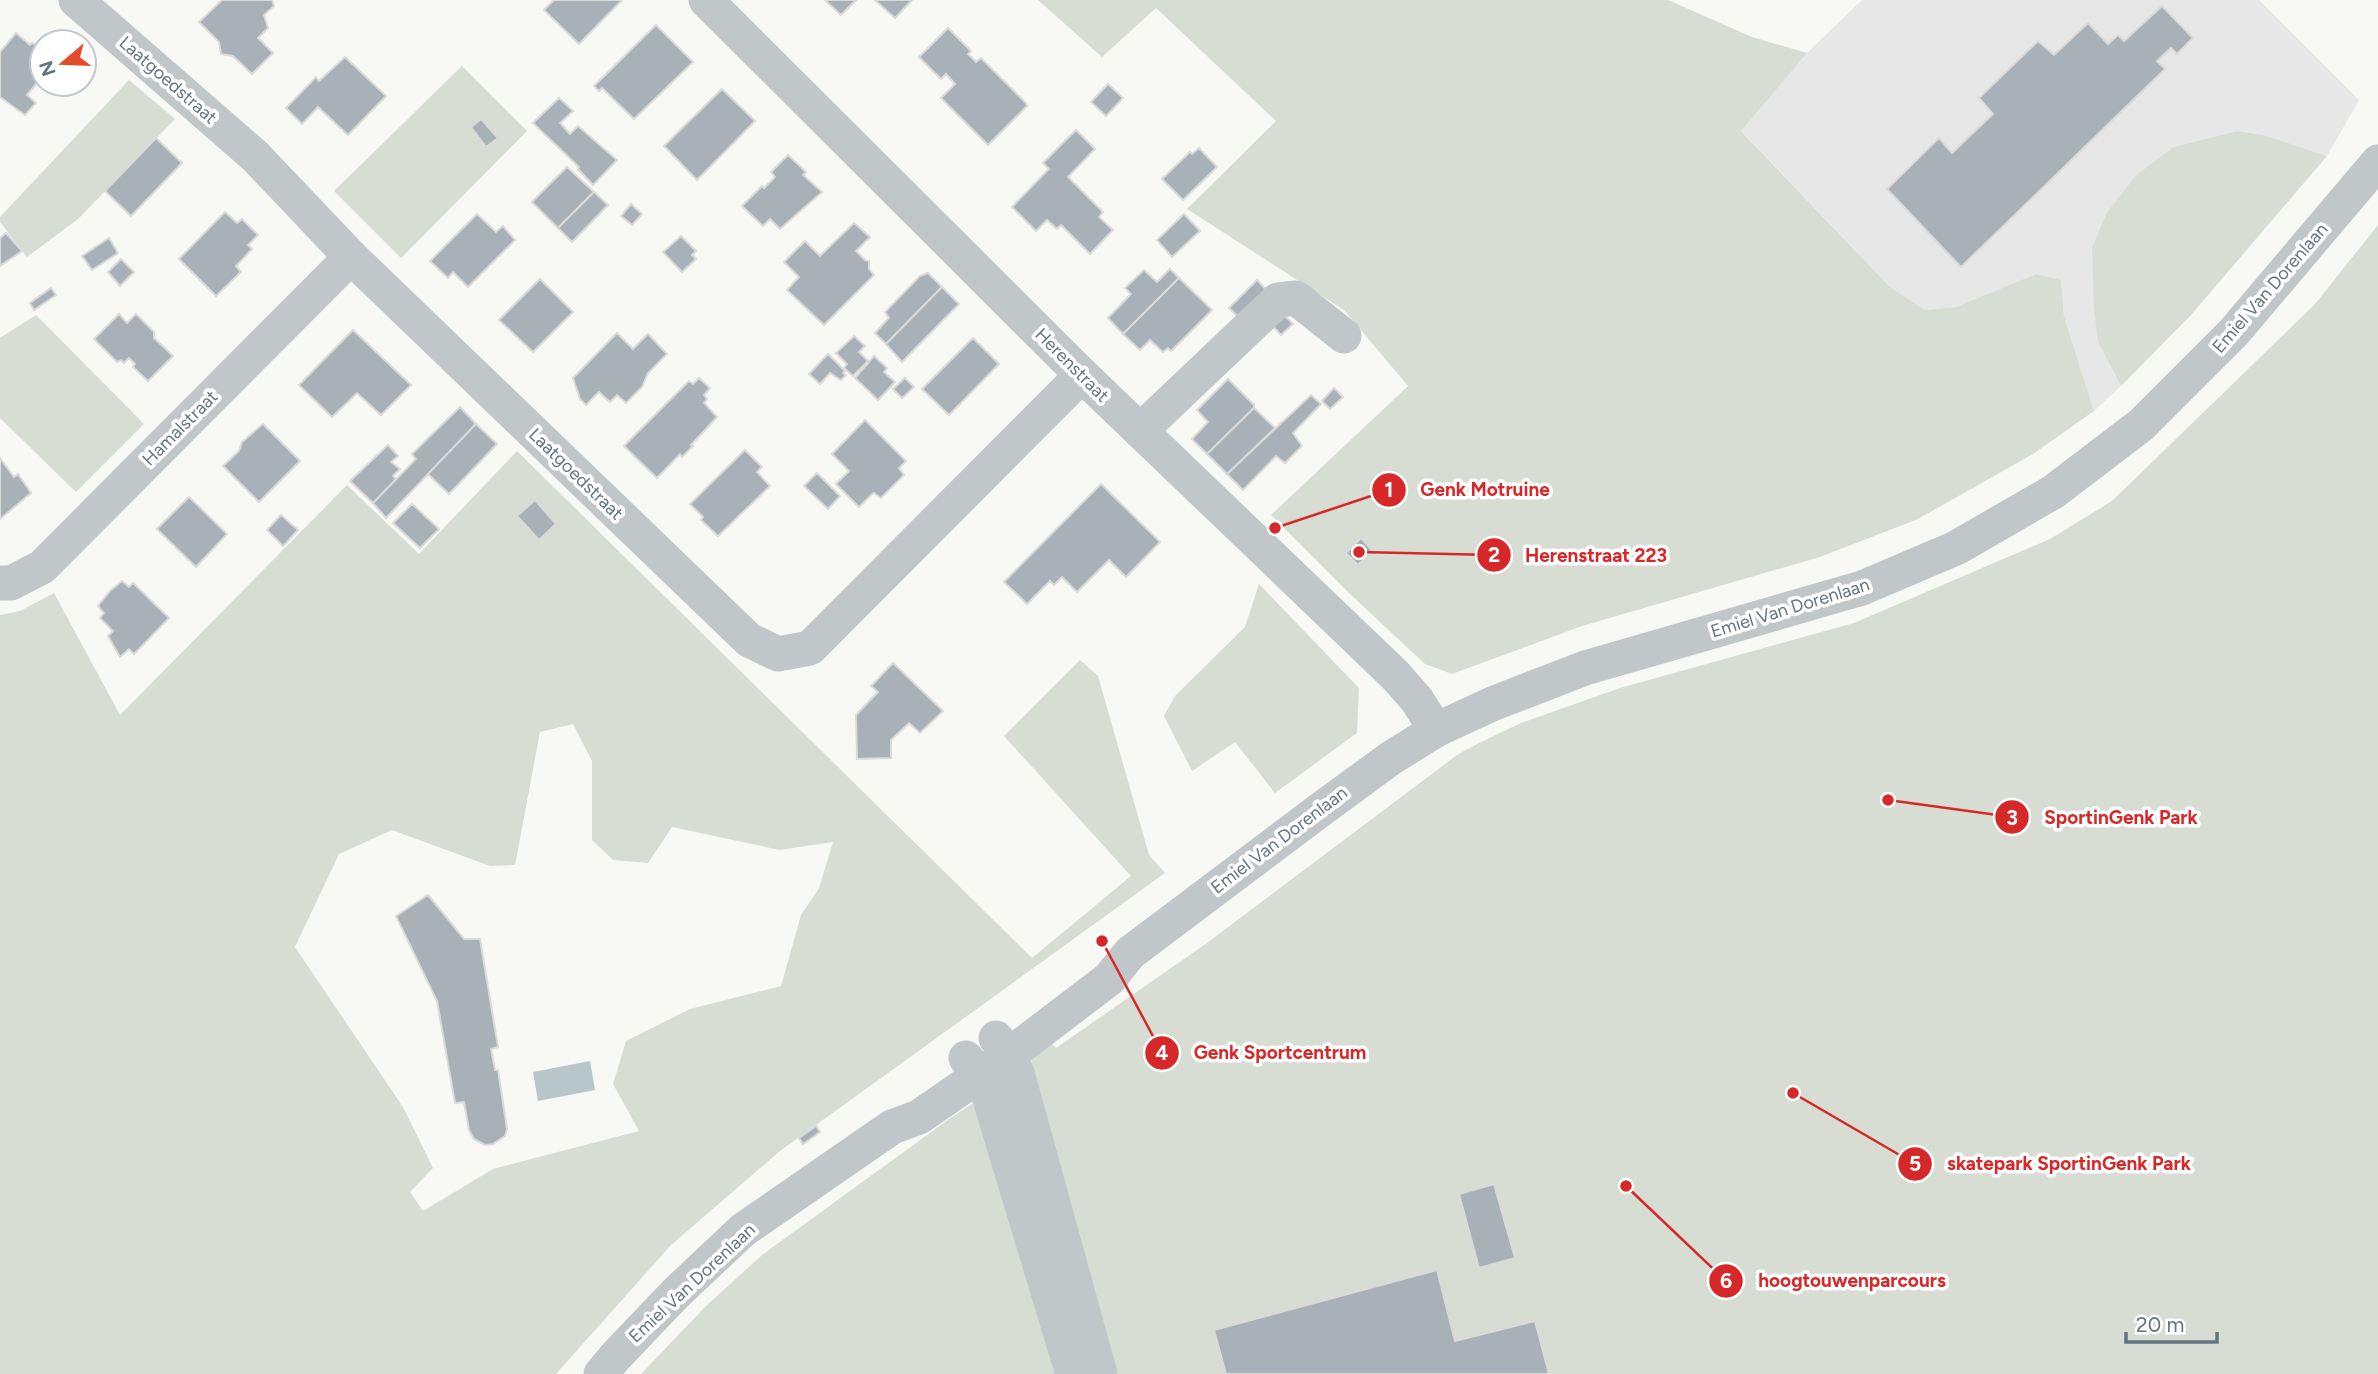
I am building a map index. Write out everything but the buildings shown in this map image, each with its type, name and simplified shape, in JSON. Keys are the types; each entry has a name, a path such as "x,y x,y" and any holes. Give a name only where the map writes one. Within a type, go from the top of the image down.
{"street":[{"name":"Laatgoedstraat","path":"75,0 255,156 351,257 749,640 778,654 810,648 1082,376"},
{"name":"Herenstraat","path":"706,0 1082,376 1395,675 1417,700 1436,730"},
{"name":"Emiel Van Dorenlaan","path":"601,1374 676,1293 743,1230 892,1126 908,1100 973,1067 1002,1046 1093,964 1130,953 1391,758 1436,730 1492,704 1585,668 1861,588 1956,548 2053,492 2141,425 2234,332 2378,162"},
{"name":"Hamalstraat","path":"0,583 11,583 42,567 351,257"},
{"path":"1140,431 1278,300 1296,298 1344,336"},
{"path":"1002,1046 1017,1073 1100,1374"},
{"path":"973,1067 1000,1129 1073,1374"}],"shaded area":[{"path":"1038,0 1668,0 1752,37 1807,53 1741,131 1890,287 1925,310 1956,307 2036,274 2061,280 2064,316 2094,411 2033,454 1918,519 1820,557 1582,626 1452,674 1425,664 1271,515 1408,386 1344,310 1187,209 1276,121 1156,8 1102,57"},
{"path":"1862,0 2259,0 2359,100 2327,156 2264,135 2237,131 2173,147 2136,175 2107,212 2098,342 2121,386 2094,411 2064,316 2061,280 2036,274 1956,307 1925,310 1890,287 1741,130 1807,53"},
{"path":"462,66 527,131 401,258 334,191"},
{"path":"129,80 175,119 78,219 27,257 0,222 0,217"},
{"path":"2237,131 2264,135 2327,156 2191,315 2121,386 2098,342 2094,308 2092,248 2107,212 2136,175 2173,147"},
{"path":"2378,225 2378,1374 641,1374 706,1306 762,1255 949,1119 1031,1065 1032,1058 1052,1044 1056,1048 1207,943 1457,755 1521,723 1620,688 1854,623 2050,539 2112,501 2315,304"},
{"path":"36,315 144,424 76,492 0,418 0,338"},
{"path":"517,451 1032,958 1131,876 1004,736 1080,660 1098,676 1149,855 1165,873 780,1151 670,1246 556,1374 0,1374 0,615 20,611 54,593 120,715 347,485 419,554","holes":["573,724 592,761 592,840 613,860 648,863 672,827 780,850 833,842 819,888 801,915 781,986 690,1009 626,1041 613,1084 639,1131 493,1169 423,1211 410,1192 433,1168 403,1107 295,947 339,854 392,830 490,866 515,865 540,732"]},
{"path":"1259,584 1359,688 1357,733 1275,793 1235,742 1192,771 1164,716 1175,696 1245,627"},
{"path":"590,1061 595,1090 538,1101 533,1072"}],"place":[{"name":"Genk Motruine","path":"1275,528"},
{"name":"Herenstraat 223","path":"1359,552"},
{"name":"SportinGenk Park","path":"1888,800"},
{"name":"Genk Sportcentrum","path":"1102,941"},
{"name":"skatepark SportinGenk Park","path":"1793,1093"},
{"name":"hoogtouwenparcours","path":"1626,1186"}]}
